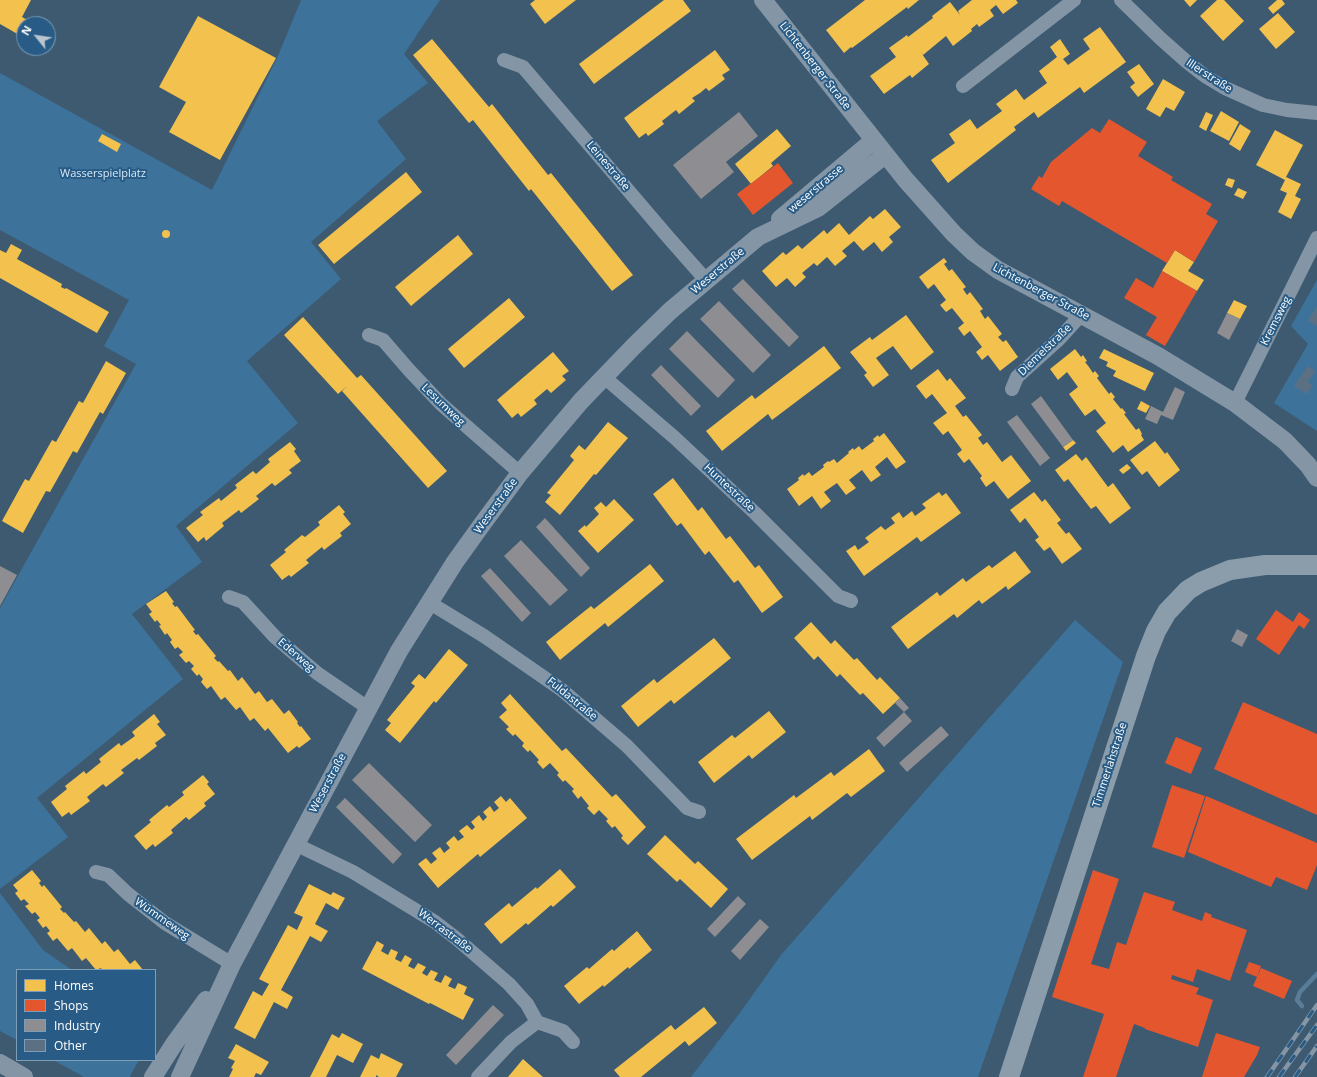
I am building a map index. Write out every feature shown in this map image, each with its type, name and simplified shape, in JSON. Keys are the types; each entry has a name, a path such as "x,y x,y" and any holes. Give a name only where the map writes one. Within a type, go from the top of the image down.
{"main road":[{"name":"Timmerlahstraße","path":"1009,1077 1146,656 1156,631 1167,612 1188,590 1201,582 1230,570 1265,565 1317,565"}],"street":[{"name":"Lichtenberger Straße","path":"763,0 885,155 935,214 954,234 985,262 1021,283 1082,314 1158,356 1235,403 1285,441 1308,465 1317,478"},
{"path":"963,86 1074,0"},
{"name":"Illerstraße","path":"1122,0 1160,38 1187,62 1205,76 1225,88 1263,105 1287,110 1317,112"},
{"name":"Leinestraße","path":"504,60 523,67 668,238 706,280"},
{"name":"weserstrasse","path":"758,238 874,140"},
{"name":"Weserstraße","path":"180,1077 232,964 399,651 474,536 520,473 548,438 604,377 670,311 758,238 818,208 885,155"},
{"name":"Kremsweg","path":"1235,403 1317,238"},
{"name":"Diemelstraße","path":"1012,389 1017,377 1058,339 1082,314"},
{"name":"Lesumweg","path":"370,335 383,340 440,404 520,473"},
{"name":"Huntestraße","path":"604,377 675,438 755,513 838,596 851,602"},
{"name":"Ederweg","path":"229,596 243,602 275,637 317,673 368,708"},
{"name":"Fuldastraße","path":"430,603 484,636 562,690 626,746 687,808 699,812"},
{"name":"Werrastraße","path":"295,844 353,872 435,922 464,944 509,984 528,1004 537,1022"},
{"name":"Wümmeweg","path":"96,872 108,875 128,894 159,919 232,964"},
{"name":"Weserstraße","path":"153,1077 174,1044 232,964"},
{"path":"478,1077 511,1042 537,1022 563,1031 573,1042"},
{"path":"0,1063 24,1077"}],"green space":[{"name":"Wasserspielplatz","path":"301,0 440,0 404,54 428,83 377,121 406,159 311,242 341,279 247,361 298,423 176,526 202,562 132,614 183,679 37,798 68,837 0,889 0,608 136,364 104,346 129,300 0,230 0,73 212,190 278,56"},
{"path":"1317,280 1317,431 1274,403 1308,344 1291,326"},
{"path":"1075,620 1123,662 978,1077 691,1077 742,1010 781,955"},
{"path":"0,893 43,950 71,969 16,969 16,1039 0,1031"},
{"path":"55,1061 138,1061 130,1076 131,1077 84,1077"}],"building: Homes":[{"path":"0,0 31,0 23,16 16,16 16,33 0,24"},
{"path":"535,0 576,0 545,24 530,4"},
{"path":"664,0 683,0 691,11 594,84 579,64"},
{"path":"865,0 919,0 908,9 907,7 844,53 826,30"},
{"path":"972,0 1016,0 1018,3 1003,14 996,5 990,10 994,16 979,27 977,24 971,29 972,31 953,46 946,36 923,55 920,51 929,64 912,78 910,75 884,94 870,76 896,57 889,48 907,35 908,37 933,18 932,16 950,2 960,15 958,11"},
{"path":"1184,0 1197,0 1190,7"},
{"path":"1217,0 1224,0 1244,21 1223,41 1200,16"},
{"path":"1277,0 1282,0 1285,4 1273,14 1268,8"},
{"path":"1278,13 1295,32 1276,49 1259,29"},
{"path":"198,16 276,58 220,160 169,132 186,102 159,87"},
{"path":"1100,27 1126,62 1084,93 1080,87 1038,118 1034,112 1014,127 1016,130 948,183 931,160 955,143 949,134 970,119 977,129 1002,111 996,104 1016,89 1024,100 1047,83 1039,71 1057,57 1050,47 1060,39 1070,54 1063,59 1068,65 1090,49 1083,39"},
{"path":"432,39 489,107 492,104 548,175 551,173 633,275 612,291 531,189 529,191 473,120 469,123 413,55"},
{"path":"715,50 730,70 722,75 725,79 709,91 706,88 692,98 695,101 679,114 676,110 662,121 664,124 648,136 646,133 639,138 624,118"},
{"path":"1139,64 1154,84 1138,97 1130,87 1135,83 1127,72"},
{"path":"1163,79 1185,92 1174,111 1166,107 1160,117 1146,109"},
{"path":"1221,111 1239,122 1229,141 1210,131"},
{"path":"1206,112 1213,115 1206,131 1199,127"},
{"path":"1240,124 1251,131 1240,151 1229,144"},
{"path":"777,129 791,146 771,163 773,166 751,184 735,164"},
{"path":"1275,130 1303,145 1286,177 1301,184 1295,196 1301,199 1291,219 1278,212 1287,193 1280,190 1285,180 1256,165"},
{"path":"102,134 121,144 117,152 98,141"},
{"path":"406,172 422,192 334,264 318,245"},
{"path":"1228,178 1235,180 1232,188 1225,185"},
{"path":"1238,188 1247,192 1243,199 1234,195"},
{"path":"885,209 901,227 889,237 893,242 882,252 874,242 863,251 854,241 842,251 847,256 835,266 827,257 817,266 814,263 802,273 806,277 795,287 787,278 776,287 762,271 783,252 786,255 798,245 802,249 824,230 827,234 839,223 849,235 870,216 873,219"},
{"path":"164,230 168,230 170,234 168,238 164,238 162,236 162,232"},
{"path":"458,235 473,254 411,306 395,287"},
{"path":"11,244 22,250 17,259 62,284 61,287 66,288 109,312 97,333 0,278 0,250 6,253"},
{"path":"1175,250 1194,262 1188,271 1204,280 1197,291 1162,271"},
{"path":"944,258 947,262 944,264 949,271 952,269 966,287 963,289 967,295 970,292 983,309 980,311 985,319 988,316 1002,334 998,337 1003,342 1006,340 1018,357 1000,371 988,355 982,360 976,352 982,347 970,331 964,336 958,328 964,323 952,308 946,312 940,305 946,300 934,284 928,289 919,277"},
{"path":"509,298 525,317 464,368 448,349"},
{"path":"1234,300 1247,306 1240,319 1227,313"},
{"path":"906,315 934,352 911,370 893,346 876,358 889,375 873,387 864,375 867,373 850,352 870,337 872,340"},
{"path":"303,317 357,378 361,375 447,471 428,488 342,391 347,386 338,394 284,335"},
{"path":"824,346 841,368 772,420 768,414 722,451 706,431 752,395 755,399"},
{"path":"1075,349 1081,357 1083,355 1087,361 1085,362 1093,373 1095,371 1099,376 1097,378 1109,394 1111,392 1115,397 1113,399 1126,413 1124,414 1136,430 1139,428 1144,440 1128,452 1123,445 1113,453 1096,431 1106,423 1095,409 1085,416 1069,394 1078,387 1067,372 1058,380 1050,369"},
{"path":"1104,349 1154,373 1145,391 1113,376 1116,371 1106,366 1108,362 1099,358"},
{"path":"553,352 569,371 562,376 566,380 551,393 547,389 534,400 537,404 521,417 518,413 512,418 497,400"},
{"path":"106,361 126,373 103,414 100,412 77,453 73,451 50,492 46,491 23,533 2,521 25,479 29,481 52,440 56,442 79,401 83,403"},
{"path":"938,369 947,381 950,378 966,398 955,406 963,417 966,415 982,435 978,438 983,445 987,442 1002,462 1011,455 1031,481 1008,499 994,481 986,487 980,478 982,476 969,459 964,463 957,454 962,450 948,431 943,435 933,423 947,413 932,394 926,399 916,386"},
{"path":"1141,401 1150,406 1146,413 1137,409"},
{"path":"608,422 628,438 596,475 594,474 560,515 545,502 551,495 547,493 574,460 570,456 579,445 585,450"},
{"path":"884,433 906,462 896,469 887,457 875,467 881,475 871,482 862,470 849,480 856,488 846,495 837,483 824,492 831,501 821,509 812,496 799,506 787,489 799,480 798,478 809,472 812,476 824,467 823,465 828,461 829,462 834,459 837,463 853,448 854,450 859,446 862,450 874,441 873,439 878,435 879,437"},
{"path":"1073,440 1076,443 1066,451 1063,447"},
{"path":"1155,441 1165,454 1167,452 1180,470 1159,487 1147,471 1142,475 1130,460"},
{"path":"290,442 296,449 294,451 301,461 289,470 292,473 275,486 272,483 256,496 259,499 241,513 239,510 222,523 224,526 206,541 204,537 198,542 186,528 203,515 200,512 219,498 221,501 237,488 235,485 253,471 256,474 270,462 268,459"},
{"path":"1076,454 1082,461 1086,457 1108,487 1113,483 1131,508 1110,524 1096,506 1091,509 1068,479 1064,482 1055,470"},
{"path":"1127,464 1131,468 1123,474 1119,470"},
{"path":"673,478 698,511 702,507 726,539 730,536 755,568 759,565 783,597 762,613 738,580 734,583 709,551 705,555 681,523 677,526 653,494"},
{"path":"939,492 942,496 946,493 961,513 921,542 917,537 864,576 846,551 855,545 858,550 869,542 865,538 881,526 885,530 895,523 891,518 899,512 903,518 912,511 915,516 926,508 922,504"},
{"path":"1034,492 1042,502 1045,499 1061,520 1057,523 1066,534 1069,532 1082,549 1062,564 1050,547 1044,551 1035,540 1039,537 1025,518 1020,523 1010,510"},
{"path":"614,499 634,520 598,553 578,531 585,525 586,527 599,514 594,508 601,502 606,507"},
{"path":"339,505 345,512 343,514 351,524 340,533 342,536 324,550 322,547 306,560 309,563 291,577 289,575 282,580 270,565 286,552 284,550 302,535 305,537 320,525 318,522"},
{"path":"1015,551 1031,572 1008,590 1006,586 982,604 979,600 957,618 954,614 908,649 891,627 937,592 940,596 963,578 966,582 989,565 992,568"},
{"path":"650,564 664,581 608,627 605,623 560,660 546,642 591,606 594,609"},
{"path":"166,591 174,602 172,603 175,607 177,606 195,630 193,631 196,635 198,634 216,656 214,658 218,662 219,661 228,671 230,670 238,681 242,677 255,694 259,691 267,702 272,699 284,714 289,710 300,727 301,726 311,739 299,748 297,746 288,753 268,728 265,731 254,718 250,721 240,707 236,710 225,697 221,700 211,686 207,689 201,682 203,679 199,674 197,676 191,669 194,666 189,661 186,663 179,655 183,652 178,647 175,649 170,642 172,640 167,633 165,635 159,626 161,625 157,620 155,622 149,614 152,612 146,604"},
{"path":"811,622 831,644 835,640 854,660 857,658 877,680 880,677 900,698 883,714 863,693 860,695 840,674 837,677 818,656 814,660 794,638"},
{"path":"714,638 731,658 674,704 671,700 638,727 621,706 654,679 657,683"},
{"path":"449,649 468,665 436,703 434,701 400,743 385,730 391,723 387,720 415,686 411,683 419,674 425,679"},
{"path":"510,694 562,751 566,748 612,797 616,794 646,827 628,845 621,838 623,836 615,826 612,828 606,821 608,819 599,810 594,815 587,808 589,806 581,796 578,799 572,791 574,789 565,780 563,782 557,775 559,773 550,763 543,769 537,762 539,760 530,750 528,752 522,746 524,743 515,734 513,736 506,729 509,727 499,717 507,710 501,703"},
{"path":"769,711 786,732 752,759 749,755 714,783 698,762 732,735 735,738"},
{"path":"154,714 160,722 157,724 166,735 155,743 157,746 139,760 137,758 121,770 124,773 106,787 103,784 87,797 90,801 71,815 69,812 62,817 51,802 67,789 65,786 84,771 86,774 101,762 99,759 119,743 121,746 135,736 132,732"},
{"path":"869,749 885,771 851,797 847,793 812,820 810,816 752,860 736,839 794,795 796,798 831,772 834,776"},
{"path":"203,775 209,782 207,784 215,794 204,803 206,806 189,820 186,817 171,830 173,833 155,847 153,844 146,850 134,836 151,822 149,820 167,805 169,807 184,795 182,792"},
{"path":"501,796 506,802 510,798 527,818 480,857 478,854 438,888 418,864 426,858 431,864 437,859 432,853 440,847 444,853 450,848 446,843 454,836 458,841 464,837 459,831 467,825 472,830 475,827 471,822 479,815 483,821 487,817 483,812 490,806 494,812 499,808 494,802"},
{"path":"665,835 695,864 698,861 728,889 711,908 680,879 677,882 647,854"},
{"path":"560,869 576,887 553,907 551,905 528,925 526,923 501,944 484,924 509,903 512,907 536,887 537,889"},
{"path":"32,870 41,881 39,883 42,887 44,885 62,907 60,909 64,913 65,912 74,922 76,921 85,932 89,928 102,944 105,941 114,952 118,949 130,964 135,960 142,969 95,969 86,958 82,961 72,948 68,951 57,938 53,941 47,933 50,931 46,926 43,928 37,920 40,918 35,912 32,914 25,906 29,904 24,899 21,901 15,893 18,891 13,885"},
{"path":"309,884 331,895 333,892 345,898 338,910 326,903 315,924 328,931 321,942 310,936 281,990 293,997 287,1009 274,1002 255,1039 234,1028 253,991 262,996 269,984 259,979 288,925 297,930 303,917 294,913"},
{"path":"637,931 652,950 629,969 628,967 604,987 603,985 579,1004 564,986 587,967 589,969 612,949 614,951"},
{"path":"377,941 384,945 381,951 388,955 391,949 398,952 395,959 401,962 405,955 412,959 408,966 414,969 418,963 426,967 422,973 427,976 431,970 438,973 434,980 441,983 445,975 452,979 448,986 455,989 458,983 467,987 464,994 474,999 463,1020 362,969"},
{"path":"704,1007 717,1023 689,1046 685,1041 641,1077 620,1077 614,1070 671,1025 675,1030"},
{"path":"342,1033 363,1044 353,1063 337,1055 326,1077 310,1077 332,1034 339,1038"},
{"path":"236,1044 269,1062 261,1075 256,1073 254,1077 229,1077 233,1069 231,1068 235,1061 228,1058"},
{"path":"381,1053 403,1064 396,1077 379,1077 376,1075 376,1077 360,1077 371,1055 379,1059"},
{"path":"523,1059 543,1077 508,1077"}],"building: Shops":[{"path":"1109,119 1147,142 1138,156 1173,177 1171,180 1212,204 1206,214 1218,221 1194,262 1175,250 1167,263 1062,201 1059,206 1031,189 1039,176 1042,178 1051,162 1092,128 1100,133"},
{"path":"778,163 793,183 753,215 737,194"},
{"path":"1162,271 1197,291 1165,346 1146,335 1157,317 1124,298 1136,278 1153,288"},
{"path":"1276,610 1293,622 1299,612 1310,620 1304,629 1299,625 1279,655 1256,639"},
{"path":"1243,702 1317,734 1317,815 1214,769"},
{"path":"1176,737 1202,748 1191,774 1165,763"},
{"path":"1172,785 1205,796 1184,858 1152,847"},
{"path":"1206,796 1317,843 1317,865 1307,890 1276,877 1271,887 1188,852"},
{"path":"1093,870 1119,879 1091,964 1109,969 1117,942 1126,945 1144,892 1175,902 1172,910 1202,921 1205,912 1212,915 1211,917 1247,930 1230,981 1197,969 1193,982 1172,975 1171,979 1199,988 1196,994 1213,1000 1198,1047 1134,1024 1116,1077 1083,1077 1104,1014 1052,997"},
{"path":"1249,962 1261,966 1257,977 1245,972"},
{"path":"1261,968 1292,981 1284,999 1253,986"},
{"path":"1216,1033 1260,1047 1244,1077 1202,1077"}],"building: Industry":[{"path":"739,112 758,136 726,162 734,172 701,199 673,165"},
{"path":"743,279 799,337 789,347 732,289"},
{"path":"719,301 771,355 753,373 700,319"},
{"path":"1227,313 1240,319 1229,340 1217,333"},
{"path":"687,331 735,380 718,398 669,349"},
{"path":"661,365 701,406 691,416 651,375"},
{"path":"1175,387 1185,392 1173,420 1161,415 1157,424 1145,419 1151,406 1163,412"},
{"path":"1041,396 1073,440 1063,447 1031,404"},
{"path":"1017,415 1050,458 1040,466 1007,422"},
{"path":"545,518 590,568 581,577 536,527"},
{"path":"521,540 568,590 550,606 504,556"},
{"path":"0,566 17,575 0,606"},
{"path":"490,568 531,613 522,622 481,576"},
{"path":"1237,629 1248,635 1242,647 1231,641"},
{"path":"900,698 909,708 904,712 895,703"},
{"path":"904,712 912,721 884,747 876,738"},
{"path":"941,726 949,735 907,772 899,763"},
{"path":"369,763 432,825 415,842 352,780"},
{"path":"345,798 402,854 393,864 336,807"},
{"path":"738,896 746,904 715,937 707,929"},
{"path":"760,919 769,927 740,960 731,951"},
{"path":"493,1005 504,1015 456,1065 446,1055"}],"building: Other":[{"path":"1317,307 1317,326 1308,320"},
{"path":"1308,366 1315,371 1308,382 1313,385 1307,394 1294,386"}],"waterway":[{"path":"1302,1006 1297,1000 1300,992 1317,974"}],"railway":[{"path":"1267,1077 1317,1005"},
{"path":"1279,1077 1317,1025"},
{"path":"1295,1077 1317,1046"}]}
